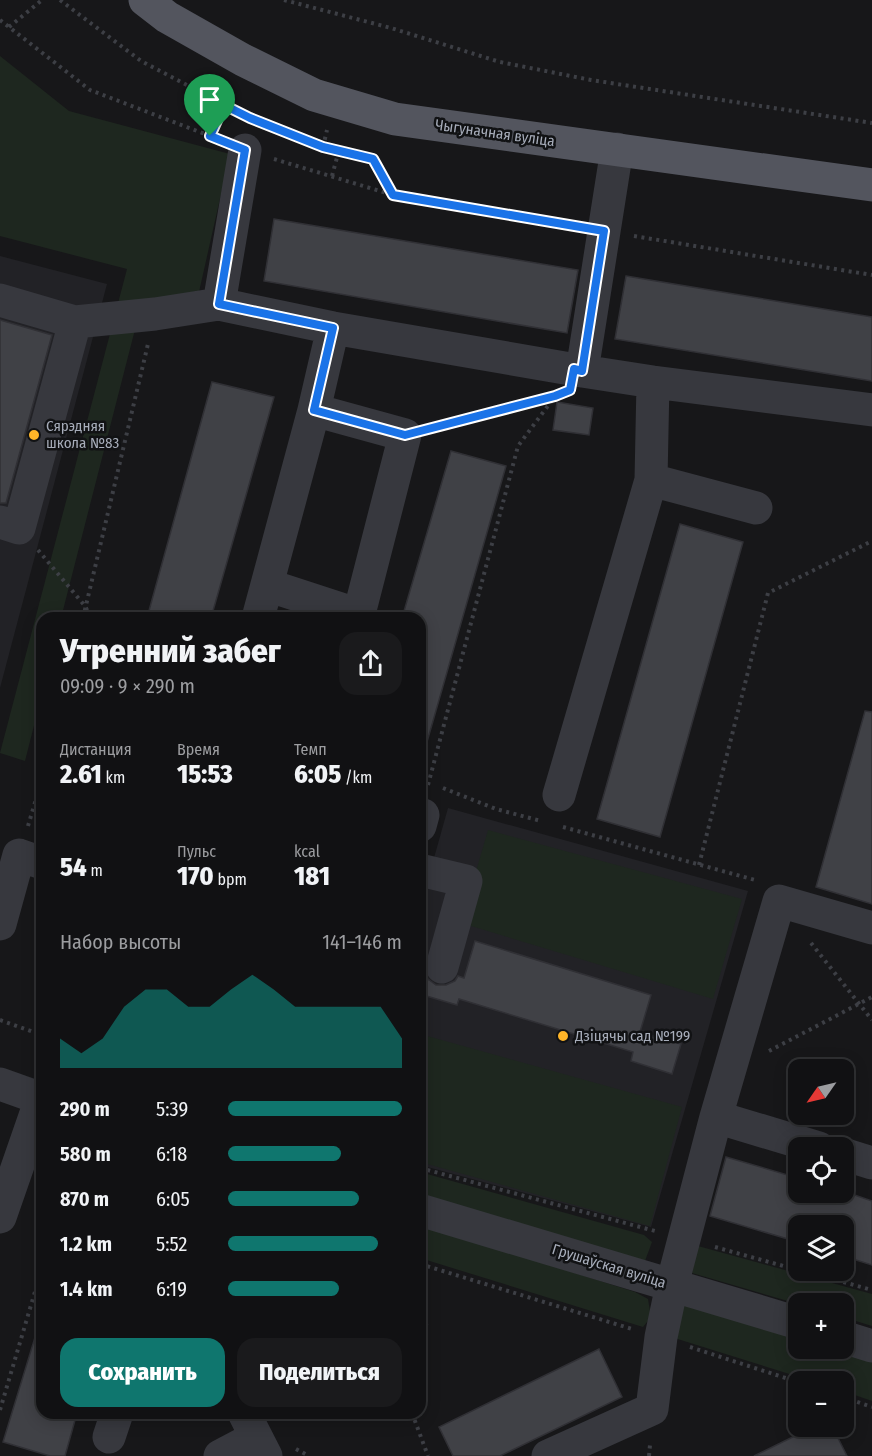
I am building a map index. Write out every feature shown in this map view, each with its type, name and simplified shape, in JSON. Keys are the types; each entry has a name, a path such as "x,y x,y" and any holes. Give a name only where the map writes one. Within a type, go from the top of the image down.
{"main road":[{"name":"Чыгуначная вуліца","path":"145,0 167,16 243,60 314,95 395,119 872,185"}],"street":[{"path":"582,371 617,149"},
{"path":"219,304 245,150"},
{"path":"0,300 75,322 155,314 219,304 333,328 582,371 872,410"},
{"path":"9,525 75,322"},
{"path":"260,612 314,410 333,328"},
{"path":"555,809 651,480 653,382"},
{"path":"314,410 405,435 359,612"},
{"path":"651,480 756,508"},
{"path":"267,585 344,612"},
{"path":"0,924 30,859"},
{"path":"426,871 466,881 442,967"},
{"path":"548,1456 651,1409 661,1337 672,1285 728,1073 779,902 872,927"},
{"path":"0,1084 36,1097"},
{"path":"0,1217 36,1113"},
{"path":"716,1117 788,1139"},
{"path":"854,1158 872,1163"},
{"name":"Грушаўская вуліца","path":"426,1212 788,1320"},
{"path":"854,1340 872,1346"},
{"path":"220,1456 256,1435"}],"path":[{"path":"9,27 42,0"},
{"path":"60,0 141,61 224,105 250,118 323,147 373,159 393,195"},
{"path":"284,0 391,28 500,62 591,80 872,123"},
{"path":"0,20 90,90 245,150 393,195 872,275"},
{"path":"210,136 224,105"},
{"path":"332,176 339,150"},
{"path":"84,612 155,314"},
{"path":"405,435 555,396 518,446 426,796"},
{"path":"9,525 86,606 88,612"},
{"path":"699,866 768,593 872,541"},
{"path":"440,787 496,808 555,809"},
{"path":"30,859 36,819"},
{"path":"562,827 761,881 779,902"},
{"path":"807,939 872,1020"},
{"path":"728,1073 872,997"},
{"path":"0,1020 36,1033"},
{"path":"426,1170 788,1267"},
{"path":"426,1265 788,1379"},
{"path":"839,1281 872,1290"},
{"path":"0,1410 36,1288"},
{"path":"854,1401 872,1407"},
{"path":"414,1419 428,1456"}],"shaded area":[{"path":"0,56 69,111 230,154 199,292 141,306 63,612 37,612 127,269 0,236"},
{"name":"Сярэдняя школа №83","path":"0,256 107,284 0,688"},
{"path":"36,616 36,718 25,761 0,753"},
{"name":"Дзіцячы сад №199","path":"448,808 748,891 651,1227 426,1167 426,887"},
{"path":"488,830 742,899 713,999 461,923"},
{"path":"426,1036 682,1107 650,1226 426,1164"},
{"path":"426,1174 644,1235 652,1242 645,1261 426,1203"},
{"path":"426,1226 635,1292 648,1299 651,1317 643,1327 426,1260"},
{"path":"698,1246 788,1271 788,1281 825,1281 872,1294 872,1326 854,1320 854,1293 788,1293 788,1301 692,1273"},
{"path":"677,1301 788,1334 788,1359 854,1359 854,1356 872,1362 872,1401 854,1395 854,1371 788,1371 788,1374 668,1336"}],"building":[{"path":"274,219 578,270 567,333 264,281"},
{"path":"626,276 872,317 872,381 615,339"},
{"path":"0,320 52,335 6,503 0,503"},
{"path":"212,382 274,397 213,612 149,612"},
{"path":"557,402 593,408 589,435 553,430"},
{"path":"451,451 506,466 427,742 426,612 404,612"},
{"path":"680,524 743,542 660,837 597,819"},
{"path":"865,711 872,712 872,904 816,887"},
{"path":"475,941 651,995 640,1032 681,1044 672,1074 631,1061 633,1052 459,999 457,1005 426,996 428,979 436,985 446,985 455,981 458,976 464,978"},
{"path":"726,1157 788,1175 788,1203 854,1203 854,1195 872,1201 872,1265 854,1259 854,1215 788,1215 788,1239 710,1216"},
{"path":"36,1334 36,1419 75,1419 65,1456 50,1456 3,1442"},
{"path":"599,1349 622,1397 500,1456 453,1456 439,1427"},
{"path":"793,1437 838,1437 847,1456 754,1456"}],"place":[{"name":"Сярэдняя школа №83","path":"34,435"},
{"name":"Дзіцячы сад №199","path":"563,1036"}],"route":[{"path":"224,105 250,118 323,147 373,159 393,195 604,231 582,371 574,369 570,390 555,396 405,435 314,410 333,328 219,304 245,150 210,136 224,105"}]}
